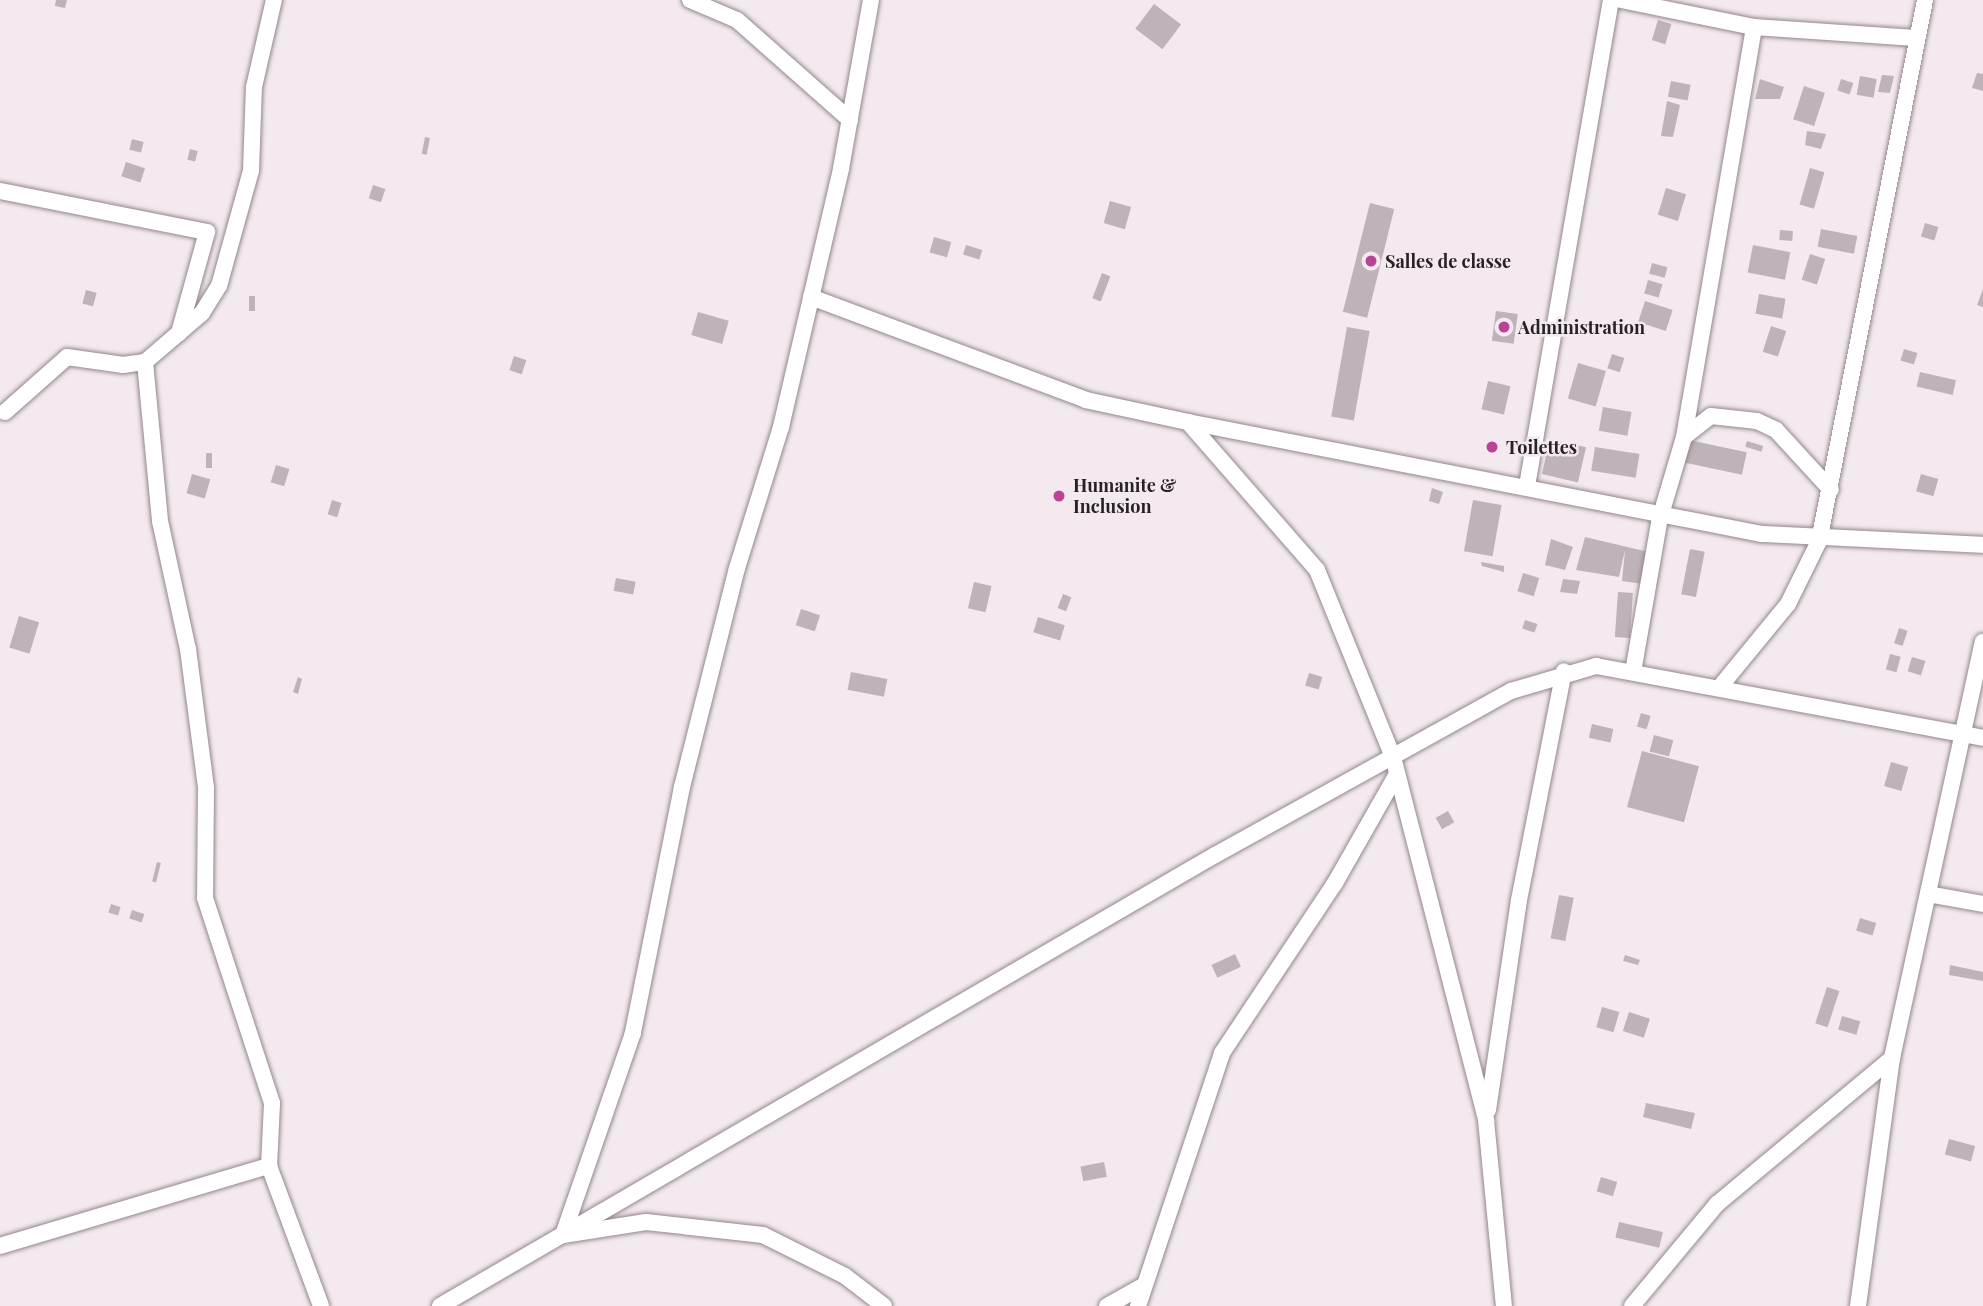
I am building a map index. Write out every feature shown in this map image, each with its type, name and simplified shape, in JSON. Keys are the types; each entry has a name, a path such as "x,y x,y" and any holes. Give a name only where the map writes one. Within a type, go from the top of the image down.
{"street":[{"path":"5,412 67,357 123,365 145,362 179,333 219,286 251,171 254,88 274,0"},
{"path":"690,0 737,20 849,120"},
{"path":"563,1235 633,1033 682,787 811,297 849,120 871,0"},
{"path":"1527,486 1611,0"},
{"path":"1621,0 1755,27 1916,38"},
{"path":"1718,688 1788,604 1819,541 1925,0"},
{"path":"1633,671 1660,518 1684,437 1755,27"},
{"path":"0,191 207,232 179,333"},
{"path":"811,297 1086,400 1188,422 1527,486 1660,518 1819,541 1983,545"},
{"path":"145,362 160,521 188,649 205,788 205,898 272,1103 269,1166 321,1306"},
{"path":"1684,437 1711,416 1757,421 1776,430 1831,490"},
{"path":"1188,422 1317,570 1393,757 1486,1120 1504,1306"},
{"path":"1857,1306 1892,1058 1983,642"},
{"path":"440,1306 1393,757 1448,721 1564,671 1596,666 1633,671 1983,738"},
{"path":"1486,1120 1519,900 1564,671"},
{"path":"1138,1306 1222,1053 1335,883 1397,774"},
{"path":"1928,894 1983,904"},
{"path":"1632,1306 1717,1204 1892,1058"},
{"path":"0,1246 269,1166"},
{"path":"563,1235 646,1222 763,1235 845,1276 884,1306"},
{"path":"1107,1306 1143,1286"}],"building":[{"path":"56,0 67,0 65,8 55,6"},
{"path":"1154,4 1181,24 1162,49 1135,29"},
{"path":"1658,20 1671,24 1665,44 1652,40"},
{"path":"1977,73 1983,74 1983,91 1972,88"},
{"path":"1882,75 1894,76 1890,93 1878,92"},
{"path":"1860,76 1877,79 1873,98 1857,95"},
{"path":"1760,79 1784,87 1780,99 1755,99"},
{"path":"1841,79 1853,83 1850,94 1837,90"},
{"path":"1671,81 1691,85 1688,101 1668,97"},
{"path":"1804,86 1825,93 1814,126 1793,119"},
{"path":"1667,101 1680,105 1673,137 1661,136"},
{"path":"1807,131 1826,134 1821,149 1805,145"},
{"path":"425,137 430,138 427,155 422,154"},
{"path":"132,139 144,142 141,153 129,150"},
{"path":"190,149 198,151 195,162 187,160"},
{"path":"126,162 145,168 140,182 121,176"},
{"path":"1810,168 1824,172 1814,209 1800,205"},
{"path":"373,185 385,189 381,202 369,198"},
{"path":"1666,188 1686,194 1678,221 1658,215"},
{"path":"1110,201 1131,207 1125,229 1104,223"},
{"name":"Salles de classe","path":"1370,203 1394,209 1367,318 1343,312"},
{"path":"1925,223 1938,227 1934,240 1921,236"},
{"path":"1821,229 1857,236 1854,254 1818,247"},
{"path":"1780,230 1793,231 1792,241 1779,240"},
{"path":"934,237 951,242 947,257 930,252"},
{"path":"966,245 982,250 979,260 963,255"},
{"path":"1753,245 1790,252 1785,280 1748,272"},
{"path":"1810,254 1825,259 1817,285 1802,280"},
{"path":"1652,263 1667,267 1665,278 1649,274"},
{"path":"1102,273 1110,276 1101,301 1092,298"},
{"path":"1648,280 1662,284 1659,298 1644,293"},
{"path":"1983,289 1983,307 1977,305"},
{"path":"86,290 97,293 93,306 82,304"},
{"path":"1759,294 1786,299 1782,318 1756,314"},
{"path":"249,296 255,296 255,311 249,311"},
{"path":"1645,301 1673,310 1666,331 1638,322"},
{"name":"Administration","path":"1496,311 1518,314 1514,344 1492,341"},
{"path":"698,312 729,321 722,344 691,335"},
{"path":"1771,326 1786,331 1778,357 1763,352"},
{"path":"1347,327 1370,331 1354,421 1331,417"},
{"path":"1904,349 1917,353 1914,365 1900,360"},
{"path":"1612,354 1624,358 1620,372 1607,368"},
{"path":"514,356 526,360 522,374 509,370"},
{"path":"1578,363 1606,371 1596,407 1568,399"},
{"path":"1920,372 1956,380 1953,395 1917,387"},
{"path":"1488,381 1510,386 1504,414 1481,409"},
{"path":"1603,407 1632,412 1627,436 1599,431"},
{"path":"1550,439 1586,447 1578,482 1542,474"},
{"path":"1689,440 1747,452 1742,475 1684,462"},
{"path":"1747,441 1763,446 1762,452 1745,447"},
{"path":"1494,442 1497,447 1489,452 1486,447"},
{"path":"1595,447 1639,454 1636,478 1591,471"},
{"path":"206,453 212,453 212,468 206,468"},
{"path":"276,465 289,469 284,486 271,482"},
{"path":"192,474 210,479 205,498 186,493"},
{"path":"1921,474 1938,479 1933,496 1916,491"},
{"path":"1432,488 1443,492 1439,504 1429,501"},
{"path":"332,500 342,503 337,517 328,514"},
{"path":"1473,500 1502,505 1493,556 1464,551"},
{"path":"1585,537 1661,555 1657,586 1622,581 1625,550 1619,577 1576,570"},
{"path":"1551,539 1573,547 1565,570 1545,565"},
{"path":"1690,549 1705,552 1696,597 1681,594"},
{"path":"1481,562 1504,566 1504,572 1482,566"},
{"path":"1523,573 1539,578 1534,596 1517,591"},
{"path":"616,578 636,582 633,595 614,591"},
{"path":"1563,579 1580,581 1577,594 1560,592"},
{"path":"974,582 992,586 985,612 968,608"},
{"path":"1618,592 1633,593 1630,638 1615,637"},
{"path":"1063,594 1071,597 1066,611 1058,608"},
{"path":"801,609 820,615 815,631 796,625"},
{"path":"19,616 39,622 29,654 9,648"},
{"path":"1038,617 1065,625 1060,640 1033,632"},
{"path":"1525,620 1537,624 1535,633 1522,629"},
{"path":"1899,628 1908,631 1903,646 1894,643"},
{"path":"1890,654 1901,657 1896,672 1886,669"},
{"path":"1912,657 1925,661 1921,675 1908,671"},
{"path":"851,672 887,679 884,697 848,690"},
{"path":"1309,673 1322,677 1319,690 1305,685"},
{"path":"298,677 302,679 298,694 293,692"},
{"path":"1641,713 1651,716 1646,729 1637,726"},
{"path":"1592,724 1613,729 1610,743 1589,738"},
{"path":"1654,735 1673,740 1669,757 1650,751"},
{"path":"1642,751 1699,766 1684,822 1627,807"},
{"path":"1891,762 1908,767 1901,791 1884,786"},
{"path":"1448,811 1454,822 1442,829 1436,818"},
{"path":"157,862 161,863 156,882 152,881"},
{"path":"1559,895 1574,898 1565,941 1551,938"},
{"path":"111,904 121,907 118,916 108,913"},
{"path":"132,910 144,914 142,923 129,919"},
{"path":"1860,918 1876,923 1872,935 1856,930"},
{"path":"1235,954 1241,967 1217,978 1211,965"},
{"path":"1625,955 1640,960 1638,965 1623,961"},
{"path":"1950,965 1983,972 1983,981 1949,975"},
{"path":"1827,987 1839,991 1828,1027 1815,1023"},
{"path":"1602,1007 1619,1012 1614,1032 1596,1027"},
{"path":"1629,1012 1650,1019 1644,1038 1623,1031"},
{"path":"1842,1016 1860,1021 1856,1035 1838,1029"},
{"path":"1646,1103 1695,1113 1691,1129 1643,1117"},
{"path":"1949,1139 1975,1146 1971,1161 1945,1154"},
{"path":"1104,1162 1107,1177 1083,1181 1080,1167"},
{"path":"1601,1177 1617,1182 1613,1196 1597,1191"},
{"path":"1619,1222 1663,1232 1659,1248 1615,1238"}],"place":[{"name":"Salles de classe","path":"1371,261"},
{"name":"Administration","path":"1504,327"},
{"name":"Toilettes","path":"1492,447"},
{"name":"Humanite & Inclusion","path":"1059,496"}]}
